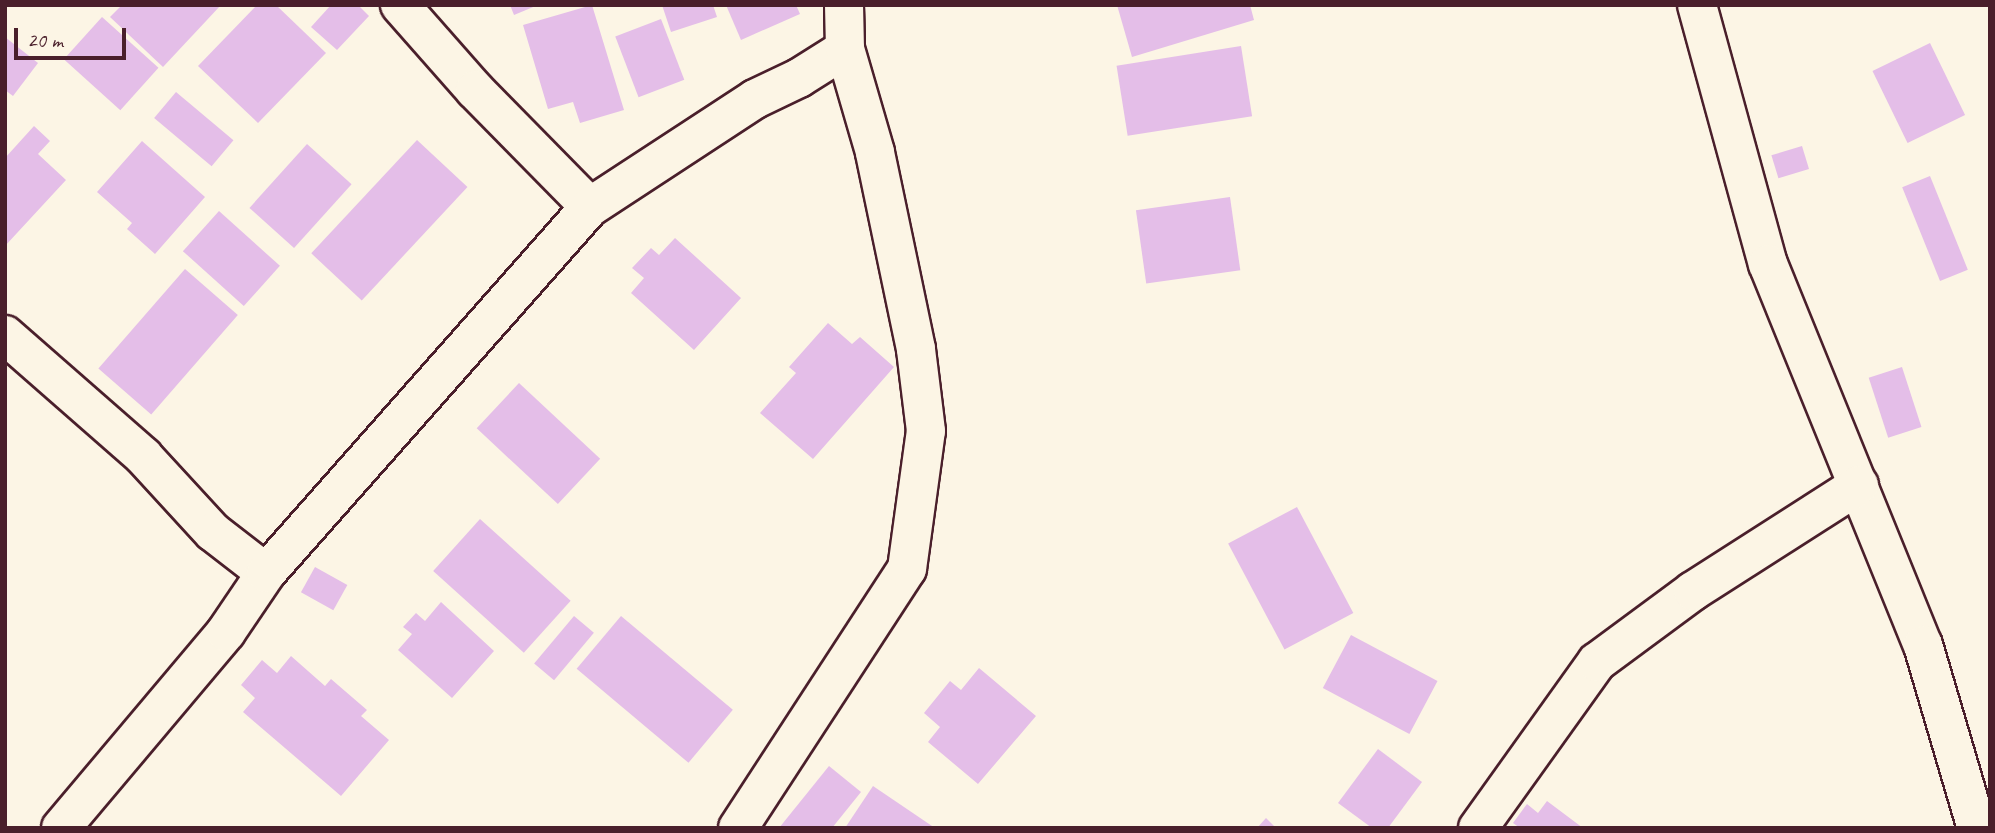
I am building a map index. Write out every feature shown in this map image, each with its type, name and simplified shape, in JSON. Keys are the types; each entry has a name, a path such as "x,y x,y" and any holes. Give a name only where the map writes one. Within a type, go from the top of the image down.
{"street":[{"path":"400,5 475,90 590,207"},
{"path":"737,828 907,569 926,431 916,349 875,152 845,49 844,5"},
{"path":"1697,5 1768,264 1923,645 1977,828"},
{"path":"61,828 226,632 266,573 590,207 755,99 799,78 845,49"},
{"path":"5,335 143,456 213,532 266,573"},
{"path":"1478,828 1597,662 1693,591 1859,485"}],"building":[{"path":"122,5 221,5 163,67 110,17"},
{"path":"257,5 276,5 326,53 258,123 198,66"},
{"path":"331,5 358,5 369,16 337,50 311,27"},
{"path":"510,5 538,5 514,15"},
{"path":"592,5 624,110 580,123 573,102 548,109 523,25"},
{"path":"662,5 713,5 717,17 671,32"},
{"path":"726,5 796,5 800,14 741,40"},
{"path":"1117,5 1250,5 1254,20 1132,57"},
{"path":"102,17 158,68 120,110 64,59"},
{"path":"661,19 684,80 639,97 615,37"},
{"path":"5,37 38,63 13,96 5,90"},
{"path":"1930,43 1965,115 1908,143 1872,71"},
{"path":"1241,46 1252,116 1128,136 1117,66"},
{"path":"176,92 233,140 212,166 154,118"},
{"path":"34,126 50,141 38,154 66,180 5,246 5,158"},
{"path":"417,140 467,187 362,300 311,253"},
{"path":"142,141 205,197 155,254 127,229 132,223 97,192"},
{"path":"307,144 352,184 294,248 249,208"},
{"path":"1802,146 1809,169 1778,178 1771,155"},
{"path":"1930,176 1968,270 1940,281 1902,187"},
{"path":"1230,197 1240,270 1146,284 1136,210"},
{"path":"219,211 280,266 244,306 183,251"},
{"path":"675,238 741,298 694,350 631,293 644,278 632,268 651,248 659,255"},
{"path":"185,269 238,315 151,415 98,369"},
{"path":"828,323 852,344 860,337 894,367 813,459 760,413 796,373 789,367"},
{"path":"1902,367 1921,427 1888,438 1869,378"},
{"path":"519,383 600,459 558,504 477,428"},
{"path":"1297,507 1353,613 1284,650 1228,544"},
{"path":"480,519 571,601 524,653 433,571"},
{"path":"315,567 347,585 333,610 301,592"},
{"path":"441,602 494,651 452,698 398,650 412,634 403,627 416,613 425,621"},
{"path":"574,616 594,633 554,680 534,663"},
{"path":"621,616 733,710 688,763 577,669"},
{"path":"1351,635 1438,681 1409,734 1323,688"},
{"path":"291,656 325,686 331,679 367,710 361,716 389,740 341,796 243,712 255,698 241,685 262,660 277,673"},
{"path":"979,668 1036,716 978,784 928,742 940,727 924,713 950,681 961,690"},
{"path":"1378,749 1422,782 1388,828 1372,828 1338,803"},
{"path":"829,766 861,792 832,828 779,828"},
{"path":"873,786 935,828 845,828"},
{"path":"1547,801 1583,828 1520,828 1513,823 1527,804 1538,813"},
{"path":"1266,818 1276,828 1257,828"}]}
